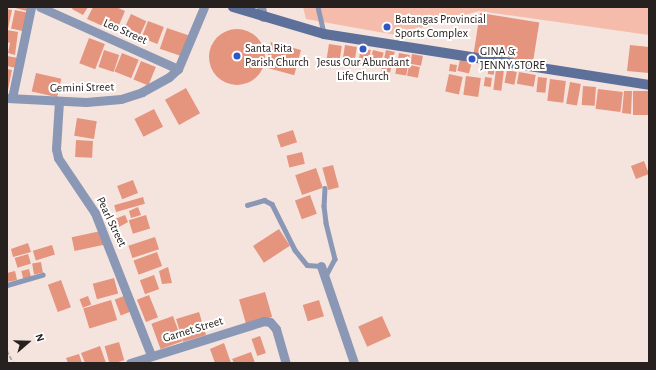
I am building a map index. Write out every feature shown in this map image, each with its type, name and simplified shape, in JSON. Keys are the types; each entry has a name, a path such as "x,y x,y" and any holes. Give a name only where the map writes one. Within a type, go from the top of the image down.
{"street":[{"path":"10,98 31,7"},
{"name":"Leo Street","path":"40,7 178,69"},
{"path":"178,69 204,7"},
{"path":"233,7 263,18 324,34 649,86"},
{"path":"261,7 263,18"},
{"name":"Gemini Street","path":"10,98 86,102 131,96 169,77 178,69"},
{"name":"Pearl Street","path":"59,101 56,149 58,158 95,213 151,355"},
{"path":"321,266 354,363"},
{"name":"Garnet Street","path":"130,363 151,355 264,321 270,322 276,330 286,363"}],"lane":[{"path":"318,7 324,34"},
{"path":"326,188 324,206 326,223 335,259 326,277"},
{"path":"247,205 264,200 272,204 295,250 307,265 321,266"},
{"path":"7,285 43,275"}],"path":[{"path":"7,351 13,363"}],"shaded area":[{"name":"Batangas Provincial Sports Complex","path":"303,7 649,7 649,35 479,11 396,35 306,19"}],"building":[{"path":"12,7 31,7 30,12"},
{"path":"73,7 88,7 83,15 72,9"},
{"path":"93,7 116,7 125,11 116,32 87,19"},
{"path":"7,9 12,10 8,29 7,28"},
{"path":"15,10 29,13 25,31 11,29"},
{"path":"480,13 539,22 533,63 474,53"},
{"path":"131,14 146,21 137,42 121,35"},
{"path":"148,21 164,27 157,44 142,38"},
{"path":"167,28 190,36 183,57 160,49"},
{"name":"Santa Rita Parish Church","path":"237,29 248,31 257,37 263,46 265,57 263,68 257,77 248,83 237,85 226,83 217,77 211,68 209,57 211,46 217,37 226,31"},
{"path":"7,30 18,32 15,55 8,53 10,43 7,42"},
{"path":"89,38 105,44 95,69 79,63"},
{"path":"271,42 301,50 294,75 264,67"},
{"path":"329,44 342,46 339,66 326,64"},
{"path":"345,45 357,47 354,63 342,61"},
{"path":"630,45 649,47 649,73 627,71"},
{"path":"361,48 371,50 368,66 358,64"},
{"path":"104,50 119,55 114,72 98,67"},
{"path":"373,50 384,53 379,68 369,65"},
{"path":"386,50 395,52 390,72 381,70"},
{"path":"122,53 139,60 131,78 115,72"},
{"path":"399,53 410,55 406,76 395,74"},
{"path":"412,54 423,56 421,66 410,64"},
{"path":"7,56 18,58 16,68 7,66"},
{"path":"460,60 472,63 469,74 457,71"},
{"path":"141,61 156,67 148,86 134,80"},
{"path":"450,64 457,65 456,72 449,71"},
{"path":"409,65 420,67 418,78 407,76"},
{"path":"489,66 495,67 494,75 488,74"},
{"path":"7,69 12,70 8,90 7,90"},
{"path":"496,69 504,70 501,91 493,90"},
{"path":"507,70 517,72 514,85 505,83"},
{"path":"519,72 536,75 534,87 517,84"},
{"path":"36,73 61,79 57,97 32,92"},
{"path":"449,74 463,77 459,95 445,92"},
{"path":"466,76 481,78 478,97 463,95"},
{"path":"485,77 492,78 491,87 484,86"},
{"path":"538,77 547,78 545,93 536,92"},
{"path":"550,79 566,81 563,103 547,101"},
{"path":"570,82 581,84 577,106 566,104"},
{"path":"583,86 596,87 595,106 582,105"},
{"path":"186,88 200,113 179,125 165,100"},
{"path":"598,89 623,92 620,112 596,109"},
{"path":"624,91 632,91 631,114 622,113"},
{"path":"633,91 649,91 649,115 633,115"},
{"path":"154,109 163,127 143,137 134,119"},
{"path":"77,118 97,121 94,139 74,136"},
{"path":"293,130 297,142 281,148 277,135"},
{"path":"76,140 93,141 92,158 75,157"},
{"path":"302,152 305,164 289,168 286,156"},
{"path":"644,161 649,174 636,179 631,166"},
{"path":"333,165 339,187 328,190 322,168"},
{"path":"316,168 323,188 302,195 295,175"},
{"path":"133,180 138,193 122,199 117,186"},
{"path":"310,195 317,214 302,219 295,200"},
{"path":"143,197 145,204 116,212 114,205"},
{"path":"138,207 141,215 131,218 129,211"},
{"path":"125,215 128,222 119,227 115,219"},
{"path":"146,215 150,228 133,234 129,220"},
{"path":"279,229 290,246 264,263 253,246"},
{"path":"101,231 104,245 75,251 72,237"},
{"path":"155,237 159,249 132,258 128,246"},
{"path":"28,243 31,252 13,257 11,249"},
{"path":"52,245 55,255 36,260 33,251"},
{"path":"157,252 162,266 139,275 134,261"},
{"path":"28,254 31,264 18,268 15,258"},
{"path":"41,262 43,273 34,274 32,264"},
{"path":"168,267 172,283 162,284 159,271"},
{"path":"29,269 31,277 23,279 21,271"},
{"path":"15,271 17,280 7,282 7,273"},
{"path":"154,275 159,289 145,294 140,280"},
{"path":"114,278 118,293 97,299 93,284"},
{"path":"61,280 71,307 58,312 48,285"},
{"path":"265,292 272,317 246,324 239,299"},
{"path":"149,295 158,317 146,322 137,300"},
{"path":"88,296 91,304 83,308 80,299"},
{"path":"124,296 130,312 121,315 115,300"},
{"path":"111,300 117,320 89,329 83,308"},
{"path":"319,300 324,316 308,321 303,305"},
{"path":"199,312 206,335 183,342 176,319"},
{"path":"173,316 182,341 161,349 151,324"},
{"path":"382,316 391,336 367,347 358,327"},
{"path":"260,336 266,353 257,356 251,339"},
{"path":"119,342 124,360 109,363 105,346"},
{"path":"224,343 231,363 215,363 210,349"},
{"path":"100,346 106,363 85,363 81,353"},
{"path":"251,352 255,363 234,363 232,359"},
{"path":"79,354 82,363 68,363 66,358"}],"place":[{"name":"Batangas Provincial Sports Complex","path":"387,27"},
{"name":"Jesus Our Abundant Life Church","path":"363,49"},
{"name":"Santa Rita Parish Church","path":"237,56"},
{"name":"GINA & JENNY STORE","path":"472,59"}]}
